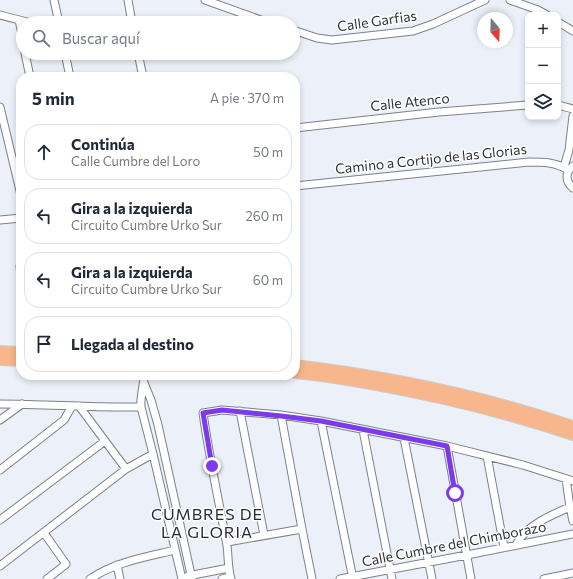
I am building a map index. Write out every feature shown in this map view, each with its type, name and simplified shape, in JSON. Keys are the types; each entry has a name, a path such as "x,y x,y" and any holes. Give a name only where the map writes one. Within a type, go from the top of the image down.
{"highway":[{"path":"0,351 16,352"},
{"path":"0,360 16,361"},
{"path":"300,366 340,370 414,383 485,400 573,426"},
{"path":"300,374 337,378 410,391 483,408 573,435"}],"street":[{"path":"54,0 57,16"},
{"path":"128,0 131,16"},
{"path":"206,0 250,16"},
{"name":"Calle Garfias","path":"300,32 317,38 332,40 413,31 434,24 484,0"},
{"path":"510,0 542,12"},
{"path":"0,15 16,19"},
{"path":"561,24 573,31"},
{"path":"27,60 29,72"},
{"path":"66,60 69,72"},
{"path":"139,60 142,72"},
{"name":"Calle Atenco","path":"300,127 439,112 525,105"},
{"path":"0,107 16,165"},
{"path":"561,107 573,109"},
{"path":"573,116 567,175 569,184 573,188"},
{"name":"Camino a Cortijo de las Glorias","path":"300,185 529,162 547,162 568,168"},
{"path":"0,220 16,218"},
{"path":"144,383 141,395 141,407 181,578 192,577 229,568"},
{"path":"144,383 151,400 158,425 192,577"},
{"path":"0,404 141,407"},
{"path":"0,420 22,404"},
{"path":"76,406 126,469"},
{"path":"0,470 64,420 76,406"},
{"path":"222,579 231,578 227,542 208,450 203,413 222,410 321,421 447,446 523,465 569,480 570,507 573,521"},
{"path":"240,412 264,535"},
{"path":"281,416 312,579"},
{"path":"321,421 353,578"},
{"path":"363,430 392,579"},
{"path":"404,438 432,579"},
{"path":"0,520 105,441"},
{"path":"447,446 471,579"},
{"path":"0,566 126,469 153,454"},
{"path":"487,456 504,547"},
{"path":"516,545 528,529 555,513 570,507"},
{"path":"227,542 302,529"},
{"path":"44,533 66,564 48,579"},
{"name":"Calle Cumbre del Chimborazo","path":"340,579 353,578 573,534"},
{"path":"90,579 117,565 174,550"},
{"path":"117,565 120,579"},
{"path":"544,579 573,572"}],"district":[{"name":"CUMBRES DE LA GLORIA","path":"207,523"}],"route":[{"path":"212,466 208,450 203,413 222,410 281,416 321,421 447,446 455,493"}]}
